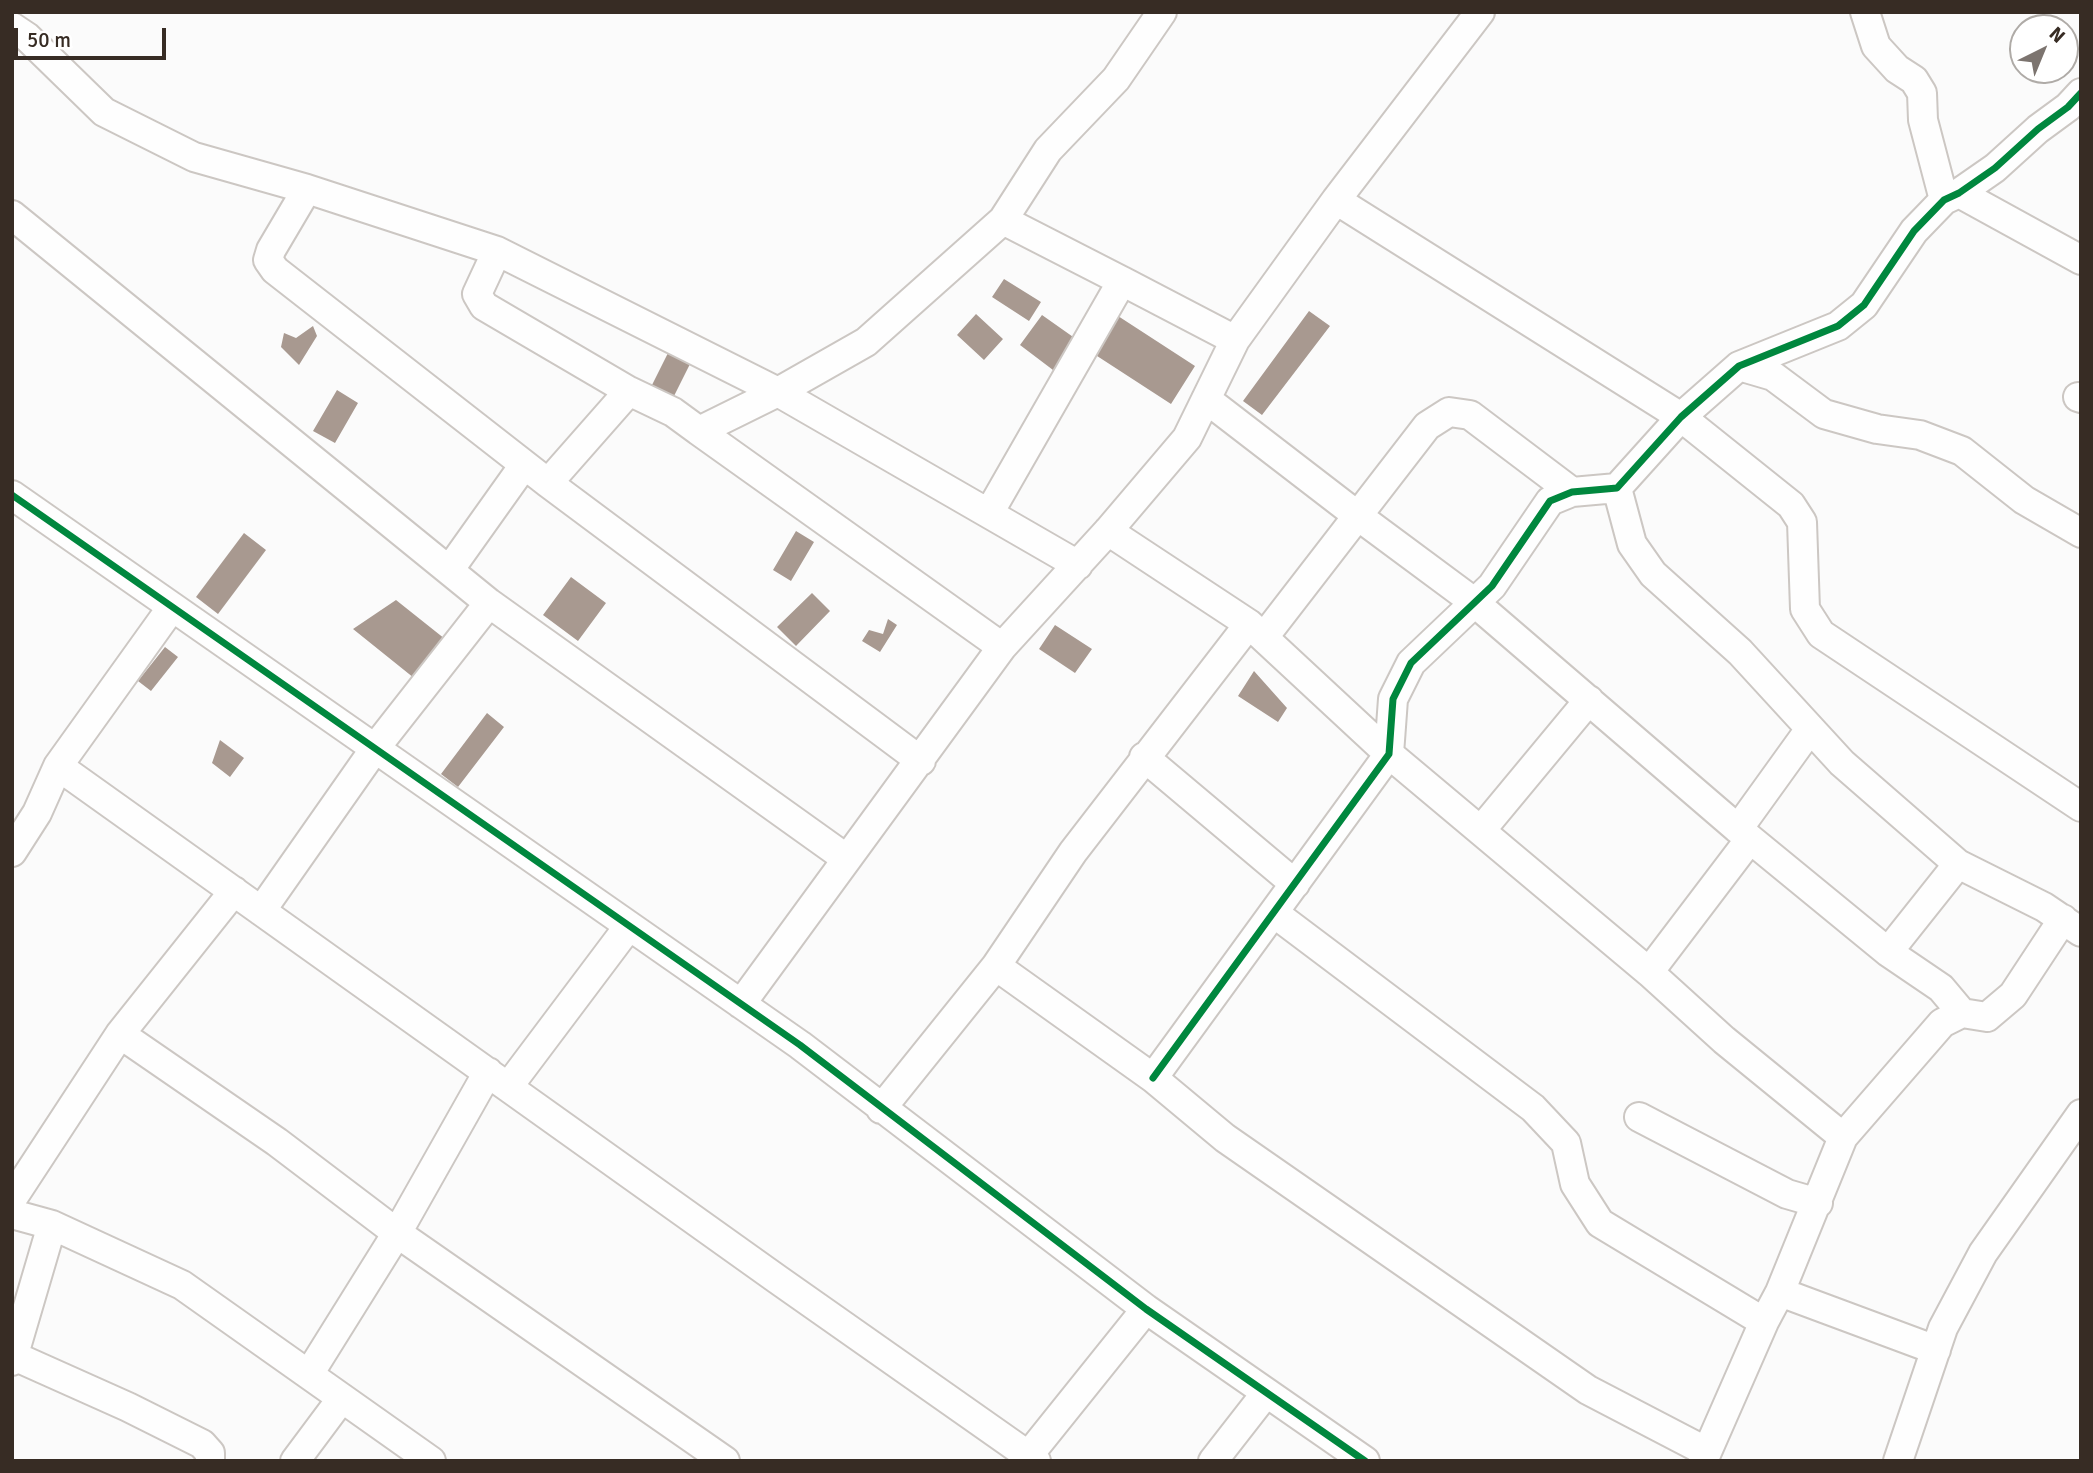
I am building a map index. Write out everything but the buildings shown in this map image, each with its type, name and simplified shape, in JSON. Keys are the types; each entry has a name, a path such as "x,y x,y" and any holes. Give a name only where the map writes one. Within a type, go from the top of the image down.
{"street":[{"path":"699,431 866,342 1003,220 1048,150 1116,79 1162,12"},
{"path":"741,1004 1002,647 1078,565 1187,438 1235,340 1336,200 1480,12"},
{"path":"1865,12 1876,46 1897,69 1914,80 1922,93 1923,120 1951,196 2081,260"},
{"path":"12,27 27,37 104,112 194,157 307,189 497,251 778,391 1078,565"},
{"path":"1153,1078 1389,754 1393,699 1411,663 1492,586 1550,501 1572,492 1617,488 1681,417 1739,366 1838,326 1864,305 1914,231 1951,196 1995,168 2081,93"},
{"path":"307,189 271,250 268,260 275,270 548,484 921,761"},
{"path":"1336,200 1681,417 1791,505 1802,522 1805,609 1821,634 2081,807"},
{"path":"12,215 489,603 847,859"},
{"path":"1003,220 1235,340"},
{"path":"497,251 477,294 484,306 629,391 673,412 1002,647"},
{"path":"989,513 1122,281"},
{"path":"1739,366 1773,376 1824,414 1877,429 1920,435 1962,451 2024,500 2081,533"},
{"path":"548,484 629,391"},
{"path":"1206,400 1475,602 1744,834 1888,952 1941,988 1962,1013"},
{"path":"881,1109 996,966 1073,852 1144,757 1358,516 1427,426 1449,412 1470,415 1572,492"},
{"path":"450,569 524,465"},
{"path":"996,966 1153,1078 1225,1138 1588,1390 1705,1456 1780,1292 1843,1138 1942,1023 1962,1013 1987,1017 2013,995 2072,925 1958,864 1842,763 1740,652 1653,574 1632,544 1617,488"},
{"path":"12,496 376,747 800,1045 1146,1309 1366,1461"},
{"path":"1108,531 1257,630 1389,754 1482,829 1724,1040 1843,1138"},
{"path":"261,911 376,747 489,603"},
{"path":"12,852 37,813 58,766 172,607"},
{"path":"1482,829 1589,700"},
{"path":"1649,972 1744,834 1811,729"},
{"path":"1144,757 1295,884"},
{"path":"58,766 1029,1459 1146,1309"},
{"path":"1888,952 1958,864"},
{"path":"12,1199 120,1034 234,891"},
{"path":"1274,913 1533,1108 1566,1143 1575,1184 1600,1223 1764,1322"},
{"path":"309,1374 498,1079 629,926"},
{"path":"120,1034 277,1142 397,1233 725,1461"},
{"path":"1639,1117 1787,1194 1818,1203"},
{"path":"1898,1461 1943,1328 1983,1253 2078,1124"},
{"path":"12,1214 52,1225 182,1285 431,1461"},
{"path":"52,1225 13,1359 128,1407 202,1444 210,1453 211,1461"},
{"path":"1780,1292 1936,1350"},
{"path":"1213,1461 1266,1393"},
{"path":"295,1461 342,1398"}],"cycle path":[{"path":"1153,1078 1389,754 1393,699 1411,663 1492,586 1550,501 1572,492 1617,488 1681,417 1739,366 1838,326 1864,305 1914,231 1944,200 1995,168 2081,93"},
{"path":"12,495 800,1045 1146,1309 1365,1461"}]}
